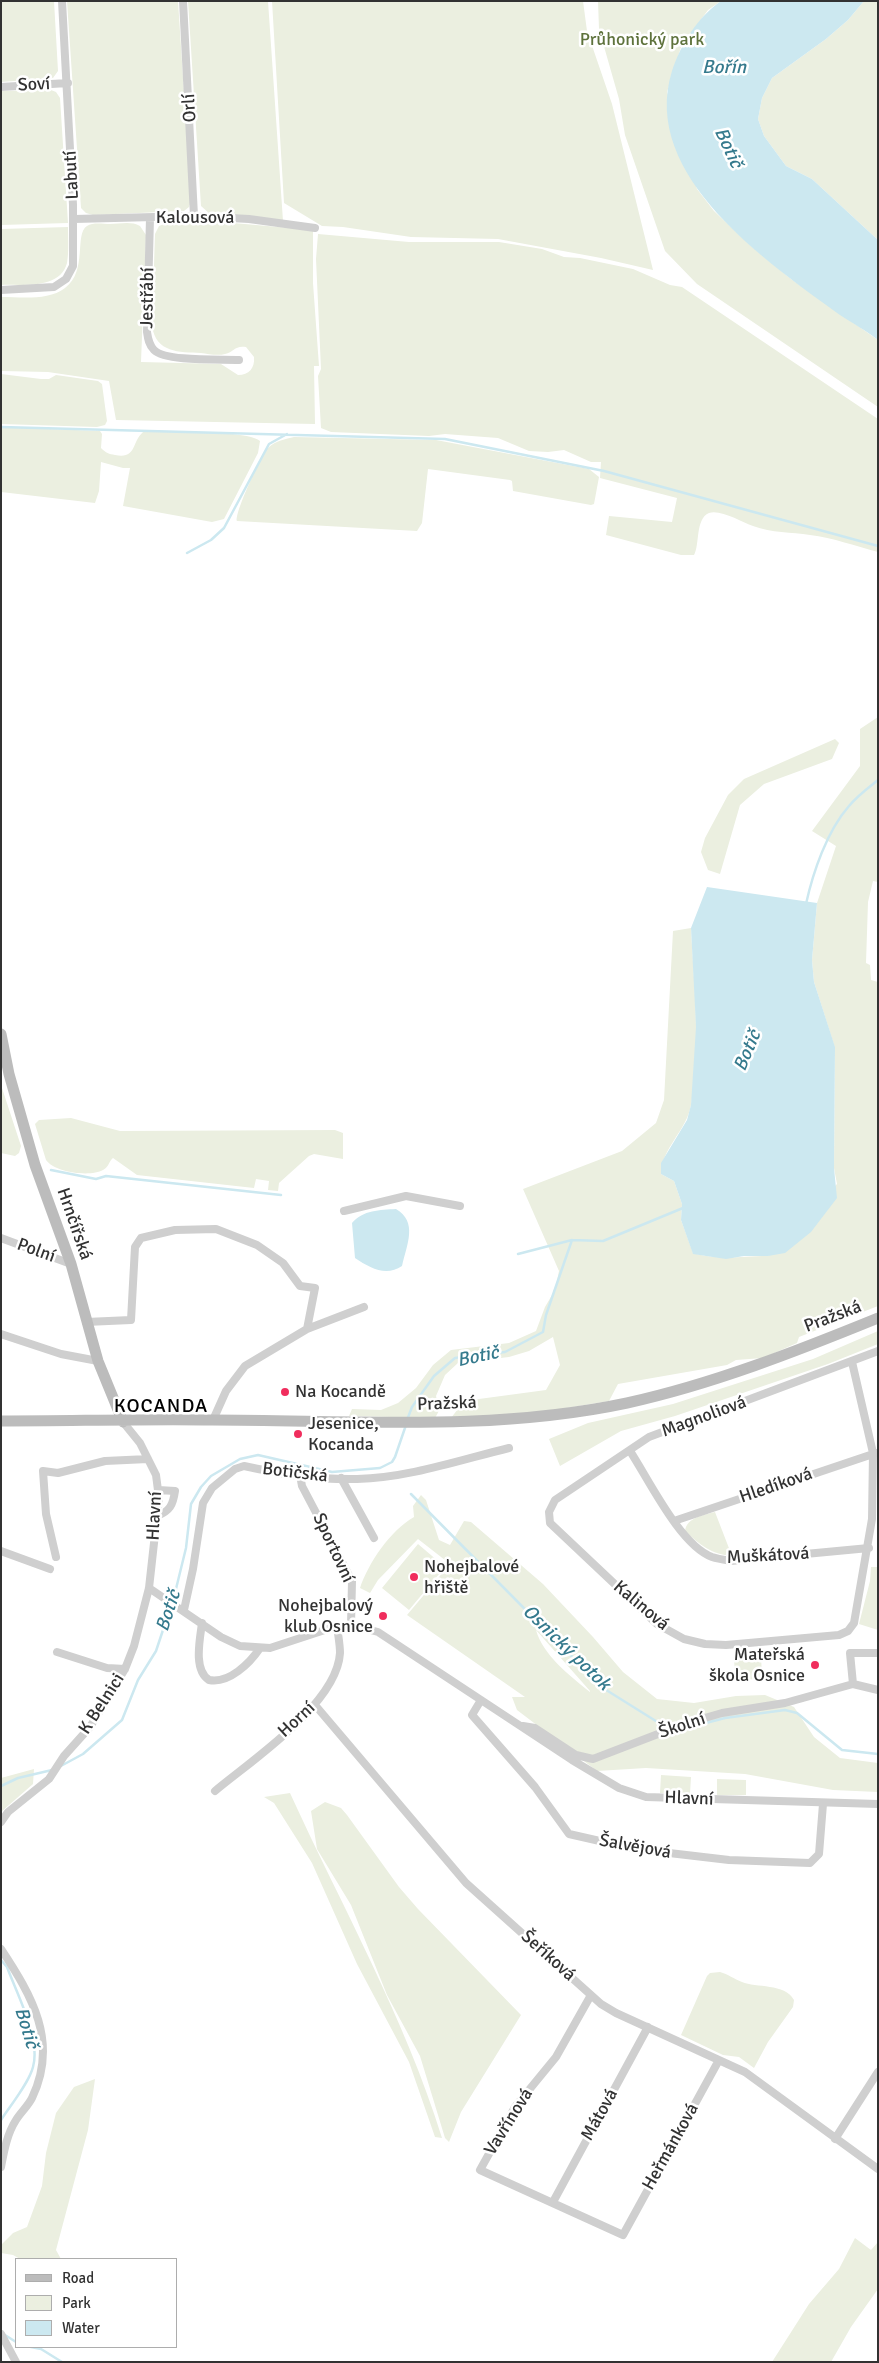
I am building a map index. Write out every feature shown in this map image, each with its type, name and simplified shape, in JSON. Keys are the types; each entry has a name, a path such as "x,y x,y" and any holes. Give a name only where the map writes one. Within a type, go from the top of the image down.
{"main road":[{"name":"Hrnčířská","path":"1,1034 26,1136 71,1264 98,1361 123,1422"},
{"name":"Pražská","path":"1,1421 123,1422 213,1420 413,1422 510,1419 627,1403 764,1362 878,1318"}],"street":[{"name":"Labutí","path":"1,290 54,287 66,279 70,273 74,258 68,83 62,1"},
{"name":"Orlí","path":"183,1 194,216"},
{"name":"Soví","path":"1,86 68,83"},
{"name":"Kalousová","path":"74,220 194,216 249,219 315,228"},
{"name":"Jestřábí","path":"150,218 147,332 150,345 159,354 166,356 239,360"},
{"path":"344,1211 406,1196 460,1206"},
{"path":"86,1322 131,1320 135,1247 141,1238 176,1230 216,1229 257,1245 283,1263 300,1286 315,1288 307,1328"},
{"name":"Polní","path":"1,1238 71,1264"},
{"path":"213,1420 226,1391 245,1366 307,1328 364,1307"},
{"path":"1,1334 61,1354 98,1361"},
{"name":"Magnoliová","path":"549,1512 555,1500 649,1437 878,1351"},
{"name":"Kalinová","path":"549,1512 549,1519 554,1528 657,1624 684,1639 705,1644 726,1645 839,1635 848,1631 854,1623 869,1548 875,1453 852,1362"},
{"name":"Hlavní","path":"123,1422 140,1443 156,1475 158,1490 157,1516 149,1588"},
{"name":"Botičská","path":"184,1610 196,1553 200,1512 208,1493 240,1467 300,1475 365,1478 402,1474 510,1448"},
{"name":"Muškátová","path":"630,1451 684,1536 712,1557 732,1561 869,1548"},
{"name":"Hledíková","path":"674,1521 875,1453"},
{"path":"56,1557 46,1514 43,1471 58,1473 106,1461 148,1459"},
{"name":"Sportovní","path":"300,1475 302,1486 352,1581 351,1625"},
{"path":"341,1478 374,1538"},
{"path":"157,1516 167,1512 176,1491 158,1490"},
{"path":"1,1551 50,1569"},
{"path":"149,1588 230,1642 270,1648 337,1626 351,1625 383,1635 520,1725"},
{"name":"K Belnici","path":"1,1822 8,1812 52,1774 56,1766 90,1727 125,1669 149,1588"},
{"path":"202,1623 199,1650 201,1668 203,1675 209,1680 220,1680 232,1674 252,1660 260,1648"},
{"name":"Horní","path":"215,1791 315,1705 329,1685 338,1664 340,1653 337,1626"},
{"path":"57,1652 107,1668 125,1669"},
{"path":"853,1684 850,1652 878,1653"},
{"name":"Školní","path":"520,1725 536,1728 576,1755 593,1759 684,1724 722,1713 785,1703 853,1684 878,1690"},
{"name":"Šalvějová","path":"481,1700 472,1715 535,1787 569,1834 635,1849 729,1860 810,1863 819,1854 823,1804"},
{"name":"Šeříková","path":"315,1705 466,1882 607,2009 746,2072 878,2169"},
{"name":"Hlavní","path":"520,1725 572,1760 619,1788 646,1797 823,1804 878,1804"},
{"path":"1,1948 19,1975 38,2018 43,2032 44,2050 41,2072 32,2099 15,2121 5,2146 1,2167"},
{"name":"Vavřínová","path":"592,1996 556,2057 515,2107 480,2170 623,2235"},
{"name":"Mátová","path":"552,2202 648,2027"},
{"name":"Heřmánková","path":"623,2235 719,2060"},
{"path":"835,2139 878,2072"},
{"path":"1,2334 16,2362"}],"green space":[{"path":"1,1 54,1 58,71 53,78 1,82"},
{"path":"67,1 178,1 191,199 189,207 184,211 93,215 86,213 81,208"},
{"path":"188,1 268,1 283,221 210,214 201,206"},
{"path":"272,1 583,1 587,31 612,104 653,270 601,258 498,239 411,237 343,227 322,226 284,203"},
{"name":"Průhonický park","path":"598,1 721,1 708,10 681,47 667,92 697,189 714,211 751,246 791,279 878,340 878,407 697,284 665,251 625,135 619,99 599,29"},
{"path":"864,1 878,1 878,240 812,179 786,166 764,136 758,119 762,98 772,78 826,39 848,20"},
{"path":"51,90 56,92 60,98 68,223 1,225 1,91"},
{"path":"125,223 140,226 146,235 141,362 221,364 238,375 248,372 253,364 254,357 246,347 239,347 219,355 177,351 163,346 154,335 152,326 155,234 159,226 166,223 233,223 313,230 313,283 319,366 314,366 315,424 116,420 109,381 48,372 1,371 1,297 43,297 65,288 72,281 79,263 83,230 89,225 95,224"},
{"path":"68,227 67,263 63,272 57,278 39,284 1,285 1,229"},
{"path":"318,234 409,242 499,242 542,249 564,257 580,258 633,269 670,285 682,287 878,419 878,552 827,538 760,528 725,514 714,512 705,516 702,521 694,555 681,555 606,535 609,516 672,522 677,498 600,478 601,462 591,462 564,450 548,452 529,451 498,438 445,434 429,436 331,432 321,428 318,376 321,369 316,259"},
{"path":"1,374 41,379 49,379 56,375 98,381 102,384 107,421 105,425 97,427 1,424"},
{"path":"1,427 100,431 102,434 101,448 109,454 122,456 127,455 133,449 143,432 223,433 252,437 260,441 258,453 224,519 212,522 123,506 130,468 101,462 99,491 95,503 1,492"},
{"path":"294,437 436,440 589,469 599,477 594,504 591,505 513,491 512,481 510,480 428,469 422,523 417,531 237,521 244,496 265,452 274,443"},
{"path":"878,717 878,882 873,881 868,902 866,963 870,965 871,980 878,982 878,1306 799,1337 797,1343 763,1358 736,1360 727,1365 618,1384 609,1401 542,1412 451,1418 464,1401 546,1390 560,1365 553,1337 529,1351 509,1357 458,1363 445,1375 436,1396 440,1409 435,1418 349,1416 352,1409 381,1410 398,1403 416,1388 433,1365 451,1350 509,1343 536,1331 545,1307 555,1290 559,1271 523,1189 622,1151 656,1123 664,1100 673,931 691,928 696,1016 696,1061 689,1114 665,1156 661,1174 674,1181 682,1204 681,1220 693,1253 722,1257 768,1256 837,1184 834,1168 835,1048 814,982 812,960 817,903 836,846 812,831 860,766 860,729"},
{"path":"835,739 839,743 832,759 764,784 740,805 720,874 708,870 701,852 705,838 728,795 744,779"},
{"path":"1,1085 21,1146 19,1153 15,1156 1,1153"},
{"path":"71,1118 120,1131 335,1130 343,1133 343,1159 314,1154 309,1156 279,1183 278,1191 268,1190 269,1181 256,1179 254,1188 137,1175 113,1158 105,1169 97,1172 65,1171 46,1160 35,1124 39,1120"},
{"path":"878,1331 878,1344 828,1364 675,1416 621,1431 560,1466 549,1439 588,1423 673,1404 813,1359"},
{"path":"421,1495 426,1500 439,1540 450,1545 464,1521 471,1522 543,1584 623,1672 657,1699 694,1703 736,1696 765,1695 794,1707 814,1737 840,1758 878,1763 878,1792 833,1790 745,1774 646,1768 597,1771 517,1710 512,1697 525,1697 407,1615 450,1564 418,1539 378,1580 370,1593 360,1588 381,1548 397,1530 414,1517 413,1506","holes":["536,1630 590,1691 566,1672 551,1656"]},
{"path":"715,1512 732,1556 706,1548 685,1531 686,1526 692,1520"},
{"name":"Nohejbalové hřiště","path":"418,1544 445,1567 409,1610 382,1588"},
{"path":"871,1567 878,1567 878,1630 859,1624 870,1581"},
{"path":"761,1654 762,1679 735,1680 734,1655"},
{"path":"34,1769 33,1784 1,1812 1,1778"},
{"path":"661,1775 691,1777 690,1794 660,1793"},
{"path":"717,1779 746,1780 746,1795 717,1795"},
{"path":"290,1793 391,2006 427,2093 442,2138 435,2137 409,2062 357,1964 312,1863 274,1803 264,1797"},
{"path":"325,1802 341,1808 399,1887 418,1909 521,2015 461,2112 449,2142 445,2138 420,2056 387,1995 351,1905 317,1849 311,1811"},
{"path":"720,1972 748,1984 777,1988 790,1995 794,2000 793,2007 768,2042 754,2068 739,2057 723,2055 681,2035 707,1976 710,1973"},
{"path":"95,2079 88,2130 56,2250 60,2258 18,2258 1,2253 1,2245 13,2233 27,2227 42,2186 46,2153 56,2113 74,2087"},
{"path":"855,2238 871,2250 878,2242 878,2289 851,2327 831,2362 772,2362 809,2304 839,2269"}],"water":[{"name":"Bořín","path":"721,1 864,1 848,20 826,39 772,78 762,98 758,119 764,136 786,166 812,179 878,240 878,340 811,294 747,243 717,213 692,181 674,146 667,109 672,71 680,51 691,32 704,15"},
{"path":"707,887 817,903 812,960 814,982 835,1047 834,1168 837,1198 811,1232 785,1253 726,1259 693,1254 681,1220 682,1204 674,1181 661,1174 661,1163 687,1120 691,1105 696,1027 691,928"},
{"path":"396,1209 403,1214 409,1227 408,1242 402,1266 390,1271 378,1270 355,1258 352,1223 361,1215 367,1213"}],"waterway":[{"path":"1,427 445,439 604,471 878,546"},
{"path":"187,553 211,540 224,528 269,444 287,434"},
{"name":"Botič","path":"806,904 822,852 834,827 852,802 878,780"},
{"path":"51,1170 96,1179 106,1176 281,1195"},
{"name":"Botič","path":"407,1420 412,1407 434,1376 455,1358 505,1352 543,1332 546,1315 572,1240 603,1241 683,1208"},
{"path":"518,1254 572,1240"},
{"name":"Botič","path":"59,1767 83,1754 122,1720 138,1680 156,1651 174,1597 186,1548 191,1504 201,1487 211,1476 240,1459 258,1455 332,1472 380,1468 392,1462 406,1425"},
{"name":"Osnický potok","path":"411,1494 603,1688 667,1728"},
{"name":"Osnický potok","path":"679,1730 725,1718 785,1710 797,1713 842,1750 878,1754"},
{"name":"Botič","path":"1,1786 18,1778 52,1770"},
{"name":"Botič","path":"1,1960 7,1967 27,2017 34,2043 35,2056 28,2080 1,2120"},
{"name":"Botič","path":"5,2335 15,2341"},
{"name":"Botič","path":"36,2348 62,2362"}],"place":[{"name":"Na Kocandě","path":"285,1392"},
{"name":"Jesenice, Kocanda","path":"298,1434"},
{"name":"Nohejbalové hřiště","path":"414,1577"},
{"name":"Nohejbalový klub Osnice","path":"383,1616"},
{"name":"Mateřská škola Osnice","path":"815,1665"}],"district":[{"name":"KOCANDA","path":"161,1407"}]}
